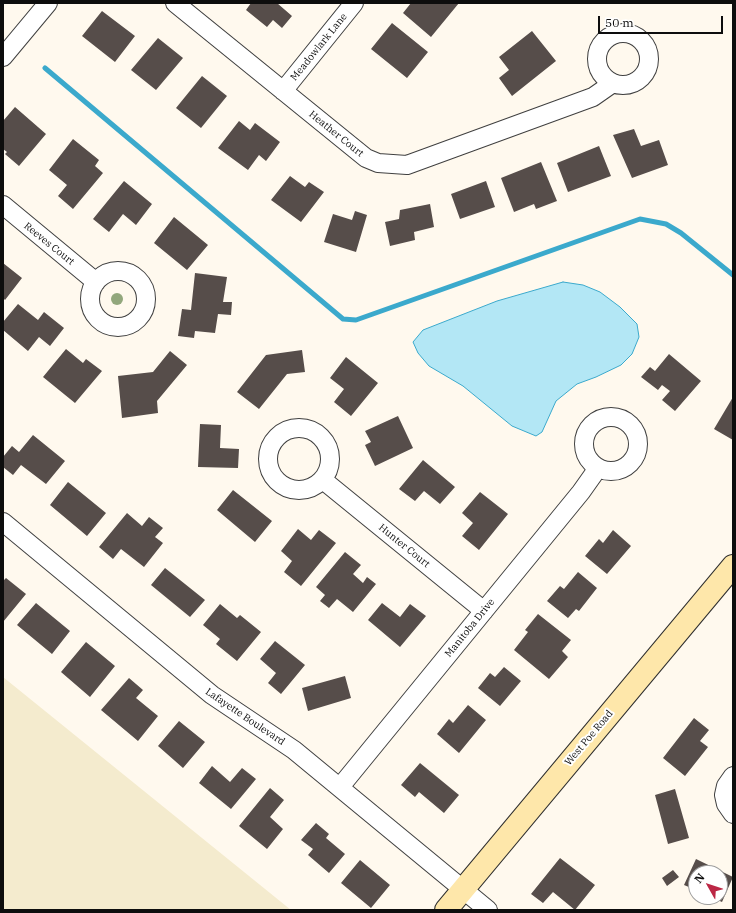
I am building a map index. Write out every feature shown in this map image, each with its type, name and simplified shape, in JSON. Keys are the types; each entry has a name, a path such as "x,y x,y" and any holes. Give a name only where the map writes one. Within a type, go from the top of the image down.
{"street":[{"path":"3,57 48,3"},
{"name":"Heather Court","path":"175,3 366,158 378,163 407,165 593,97 613,83"},
{"name":"Meadowlark Lane","path":"283,91 354,3"},
{"name":"Reeves Court","path":"3,205 96,282"},
{"name":"Manitoba Drive","path":"340,787 581,492 598,468"},
{"name":"Hunter Court","path":"323,480 484,611"},
{"name":"Lafayette Boulevard","path":"3,522 212,695 294,750 488,910"},
{"name":"West Poe Road","path":"446,910 733,566"},
{"path":"733,776 726,786 724,795 726,804 733,814"}],"shaded area":[{"path":"3,677 291,910 3,910"}],"water":[{"path":"563,282 583,285 600,292 620,307 637,324 639,337 632,354 621,365 577,384 556,401 542,432 536,436 512,426 463,386 429,366 418,353 413,342 423,330 497,301"}],"building":[{"path":"251,3 277,3 292,16 282,28 273,20 267,27 246,10"},
{"path":"411,3 459,3 431,37 403,13"},
{"path":"102,11 135,36 115,62 82,36"},
{"path":"392,23 428,52 407,78 371,49"},
{"path":"532,31 556,61 512,96 499,78 509,70 499,57"},
{"path":"158,38 183,58 156,90 131,70"},
{"path":"202,76 227,96 201,128 176,108"},
{"path":"15,107 46,134 19,166 5,154 7,152 3,149 3,121"},
{"path":"239,121 250,130 255,123 280,142 266,161 259,155 248,170 218,148"},
{"path":"634,129 641,146 659,140 668,165 632,178 613,135"},
{"path":"73,139 99,160 95,166 103,173 73,209 58,196 67,185 49,170"},
{"path":"599,146 611,176 568,192 557,163"},
{"path":"541,162 557,201 536,209 534,204 514,212 501,178"},
{"path":"290,176 305,187 309,182 324,192 301,222 271,200"},
{"path":"124,181 152,204 136,225 123,214 109,232 93,219"},
{"path":"486,181 495,207 460,219 451,194"},
{"path":"430,204 434,227 414,232 415,240 390,246 385,222 399,219 400,210"},
{"path":"355,211 367,215 356,252 324,242 333,214 352,220"},
{"path":"174,217 208,245 187,270 154,243"},
{"path":"3,263 22,278 5,300 3,298"},
{"path":"195,273 227,277 223,302 232,302 231,315 218,314 215,333 195,331 194,338 178,336 182,309 191,310"},
{"path":"18,304 38,320 44,312 64,328 50,346 39,337 28,351 3,330 3,322"},
{"path":"66,349 83,363 86,359 102,371 75,403 43,377"},
{"path":"302,350 305,372 287,374 259,409 237,392 266,355"},
{"path":"170,351 187,365 157,401 158,413 122,418 118,376 153,372"},
{"path":"669,354 701,381 675,411 662,400 670,391 662,385 658,390 641,377 650,367 655,371"},
{"path":"346,357 378,383 351,416 334,402 344,389 330,378"},
{"path":"733,397 733,440 714,429"},
{"path":"398,416 413,448 375,466 365,445 371,442 365,431"},
{"path":"200,424 221,425 220,448 239,449 238,468 198,467"},
{"path":"33,435 65,461 46,484 21,465 13,475 3,467 3,457 12,446 19,452"},
{"path":"423,460 455,487 440,504 424,491 415,501 399,489"},
{"path":"68,482 106,513 87,536 50,505"},
{"path":"233,490 272,521 255,542 217,510"},
{"path":"480,492 508,514 479,550 462,536 473,523 462,513"},
{"path":"127,513 142,526 149,517 163,528 155,537 163,543 144,567 121,549 113,559 99,547"},
{"path":"298,529 311,540 319,530 336,543 301,586 284,572 292,561 281,551"},
{"path":"613,530 631,546 607,574 585,556 599,539 603,543"},
{"path":"345,552 361,565 353,574 363,583 367,577 376,584 353,612 337,599 329,608 320,601 325,595 316,587"},
{"path":"165,568 205,600 190,617 151,585"},
{"path":"578,572 597,588 579,611 576,609 568,618 547,601 560,586 564,589"},
{"path":"6,578 26,594 3,622 3,581"},
{"path":"36,603 70,631 52,654 17,625"},
{"path":"382,603 400,617 410,604 426,616 400,647 368,620"},
{"path":"220,604 237,618 240,615 261,632 237,661 216,644 220,639 203,625"},
{"path":"538,614 571,640 562,651 568,657 549,679 514,650 528,632 525,630"},
{"path":"275,641 305,665 281,694 268,683 276,673 260,659"},
{"path":"86,642 115,666 90,697 61,672"},
{"path":"504,667 521,681 500,706 478,688 490,673 495,677"},
{"path":"345,676 351,698 308,711 302,688"},
{"path":"129,678 143,690 136,698 158,716 138,741 101,710"},
{"path":"468,705 486,720 459,753 437,734 449,719 453,723"},
{"path":"694,718 709,730 700,741 708,747 685,776 663,758"},
{"path":"179,721 205,742 183,768 158,746"},
{"path":"420,763 459,795 444,813 419,792 415,797 401,785"},
{"path":"212,766 230,782 242,768 256,779 231,809 199,783"},
{"path":"270,788 284,800 270,817 283,829 267,849 239,826"},
{"path":"675,789 689,838 668,844 655,795"},
{"path":"316,823 329,834 326,838 345,854 329,873 308,855 313,849 301,840"},
{"path":"560,858 595,885 575,910 553,892 543,903 531,894"},
{"path":"696,859 708,865 693,865"},
{"path":"360,860 390,885 371,908 341,883"},
{"path":"673,870 679,877 667,886 662,878"},
{"path":"728,875 733,877 728,888"},
{"path":"688,876 688,887 684,885"}],"waterway":[{"path":"45,68 343,319 356,320 640,219 666,224 681,233 733,275"}]}
